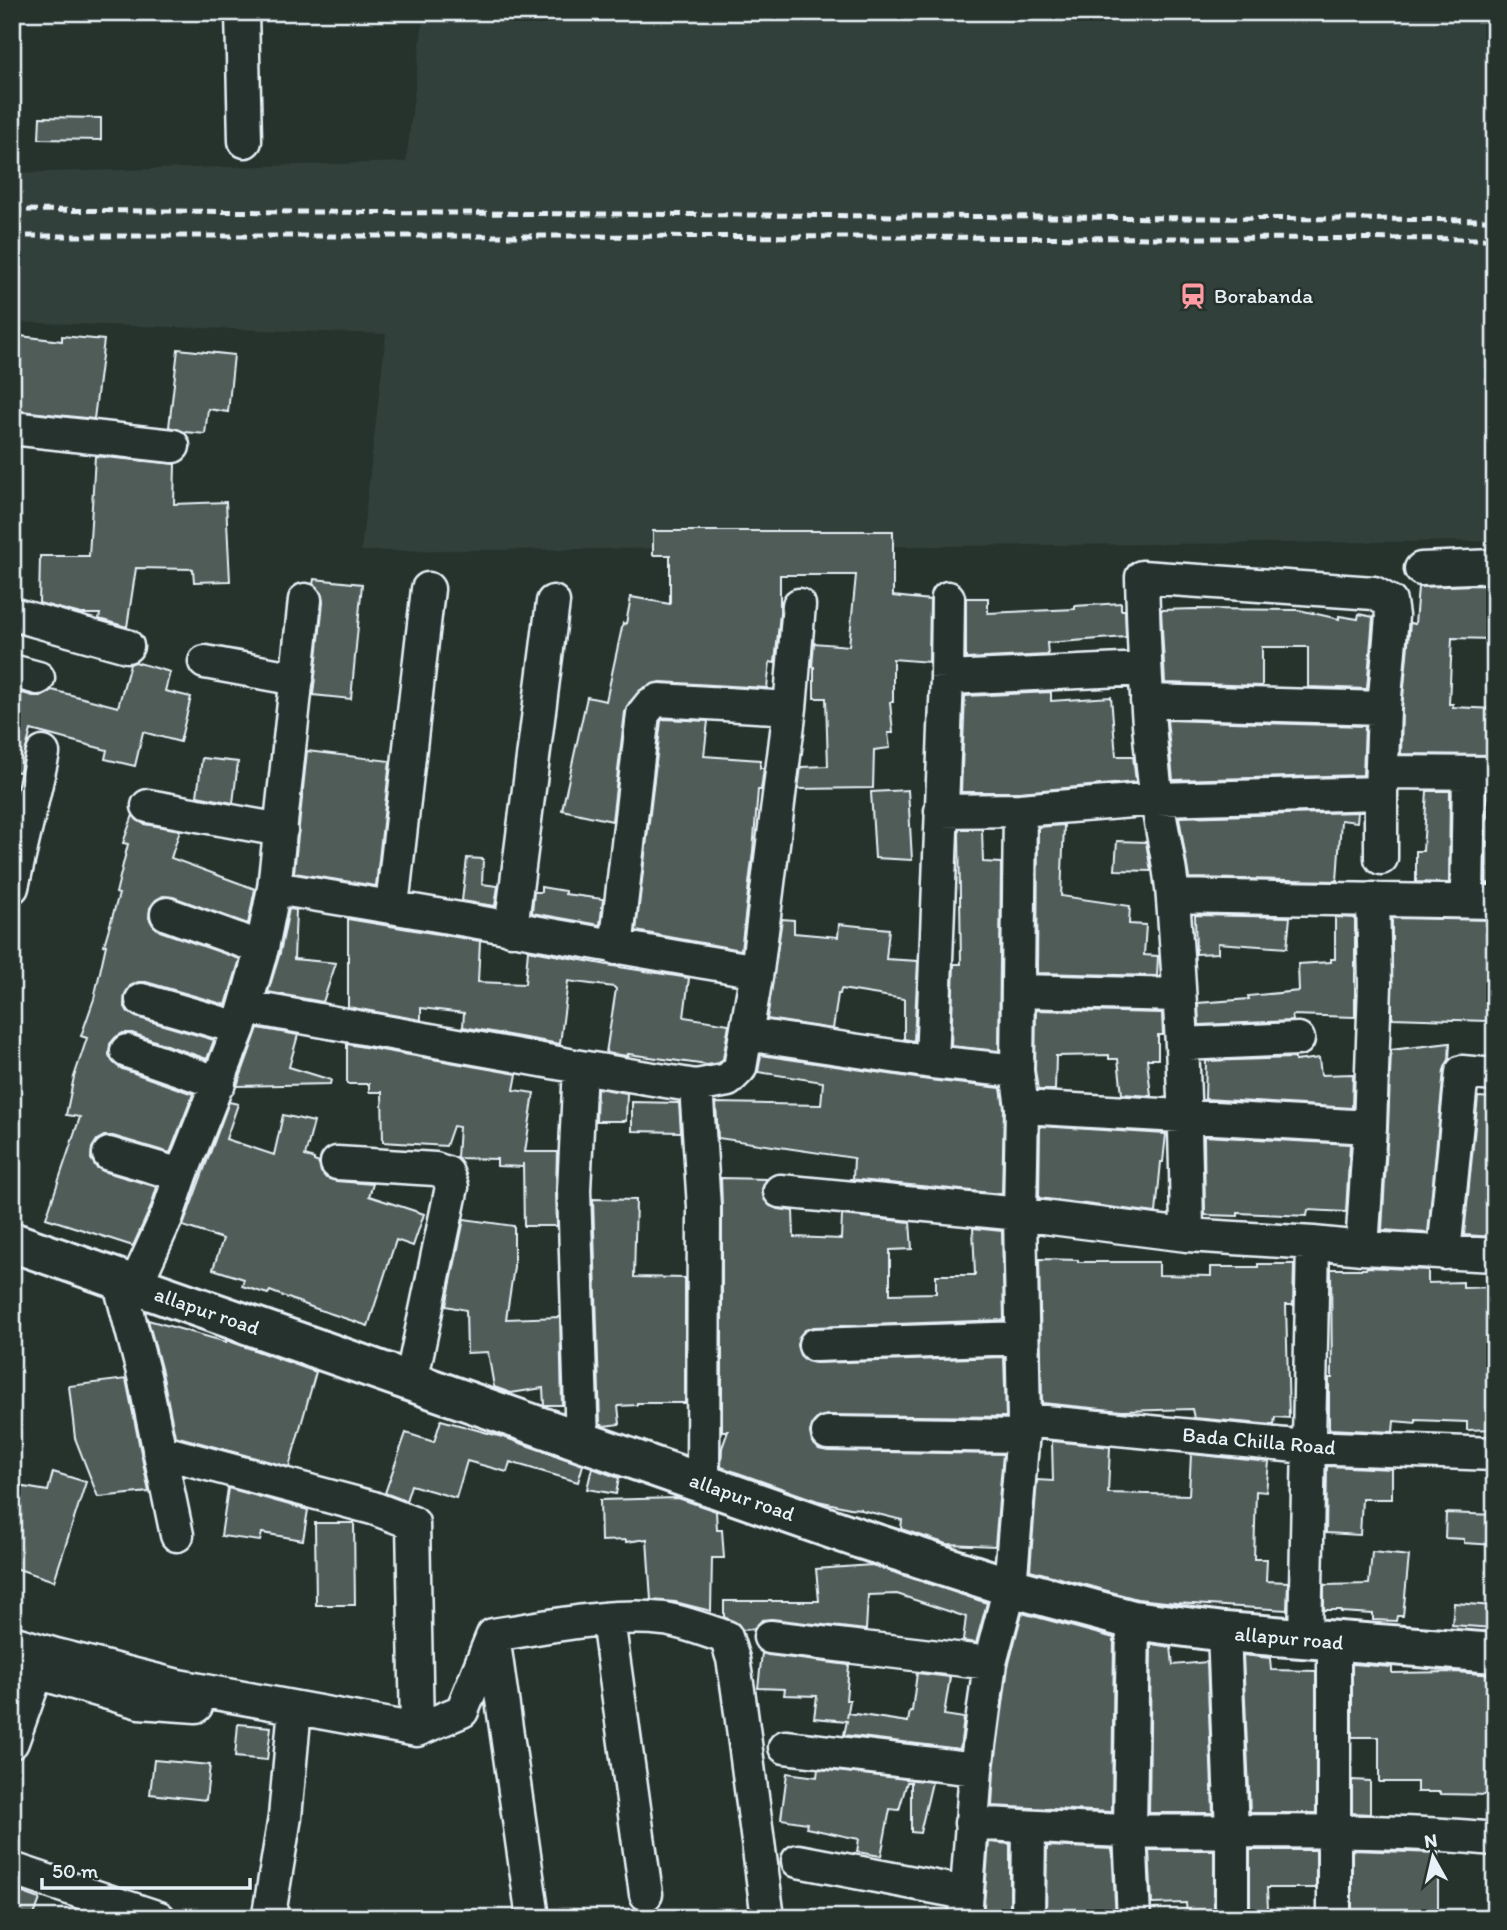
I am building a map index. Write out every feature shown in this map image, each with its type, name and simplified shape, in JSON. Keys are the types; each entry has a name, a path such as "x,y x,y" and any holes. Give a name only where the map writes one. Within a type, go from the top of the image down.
{"main road":[{"name":"allapur road","path":"14,1248 127,1283 861,1539 1010,1587 1133,1620 1224,1632 1495,1653"}],"street":[{"path":"242,12 245,141"},
{"path":"12,428 173,446"},
{"path":"1421,569 1495,566"},
{"path":"1187,1235 1182,1044 1173,897 1157,799 1147,701 1142,577 1374,593 1390,602 1392,616 1381,783 1381,858"},
{"path":"392,906 428,589"},
{"path":"932,1062 948,598"},
{"path":"177,1535 127,1283 167,1216 243,1018 262,948 274,888 305,600"},
{"path":"511,929 553,602"},
{"path":"142,1000 243,1018 696,1086 729,1080 740,1068 757,971 790,708 799,604"},
{"path":"12,614 127,646"},
{"path":"205,662 297,679"},
{"path":"947,678 1145,669"},
{"path":"616,948 643,714 651,704 659,700 790,708"},
{"path":"1147,701 1384,708"},
{"path":"14,872 43,753"},
{"path":"941,811 1020,810 1482,774 1481,901 1173,897"},
{"path":"148,806 281,830"},
{"path":"798,1861 966,1905 976,1769 990,1663 1010,1587 1023,1428 1020,1214 1022,1107 1017,1070 1020,810"},
{"path":"274,888 392,906 757,971"},
{"path":"1362,1248 1375,985 1373,900"},
{"path":"167,914 262,948"},
{"path":"1019,992 1179,995"},
{"path":"746,1034 932,1062 1017,1070"},
{"path":"1182,1044 1298,1040"},
{"path":"127,1051 219,1083"},
{"path":"580,1067 574,1190 582,1441"},
{"path":"1444,1253 1462,1072 1495,1075"},
{"path":"696,1086 704,1207 703,1484"},
{"path":"1022,1107 1370,1127"},
{"path":"108,1154 181,1175"},
{"path":"337,1163 435,1169 447,1173 452,1188 411,1382"},
{"path":"780,1191 1020,1214 1187,1235 1495,1255"},
{"path":"1313,1243 1307,1447 1333,1832 1334,1918"},
{"path":"816,1345 1021,1338"},
{"name":"Bada Chilla Road","path":"828,1433 1023,1428 1307,1447 1495,1454"},
{"path":"159,1451 373,1508 413,1523 417,1730"},
{"path":"493,1635 639,1617 668,1620 726,1637 738,1690 768,1918"},
{"path":"608,1620 646,1894"},
{"path":"1133,1620 1129,1831 1134,1918"},
{"path":"1224,1632 1233,1918"},
{"path":"12,1642 56,1656 178,1686 417,1730 462,1711 493,1635"},
{"path":"493,1635 533,1918"},
{"path":"770,1637 990,1663"},
{"path":"12,1742 24,1669 139,1702 266,1711 295,1708"},
{"path":"269,1914 285,1817 295,1708"},
{"path":"785,1747 976,1769"},
{"path":"971,1823 1129,1831 1333,1832 1453,1835 1495,1839"},
{"path":"1028,1918 1029,1827"},
{"path":"12,1869 159,1918"}],"shaded area":[{"path":"424,12 1495,12 1495,541 361,551 386,334 12,322 12,173 406,162"}],"building":[{"path":"40,117 101,118 101,140 39,139"},
{"path":"12,335 62,341 62,336 104,340 94,419 12,410"},
{"path":"178,349 234,355 228,412 208,409 205,434 169,427"},
{"path":"95,456 175,464 174,504 226,502 230,581 194,582 193,569 136,568 127,627 99,619 100,614 81,614 39,603 40,556 89,556"},
{"path":"653,531 893,531 893,596 930,600 929,662 893,659 893,702 890,702 893,733 888,733 890,748 874,750 873,788 798,789 801,767 828,766 826,698 814,698 814,643 849,646 856,575 780,575 780,613 775,663 770,662 767,688 660,682 643,688 629,703 625,712 612,821 562,810 587,697 606,701 631,597 670,604 670,555 653,555"},
{"path":"314,579 362,584 351,699 313,695 323,602 321,592 313,584"},
{"path":"1494,586 1492,639 1452,638 1449,704 1453,704 1453,707 1495,709 1493,755 1401,754 1410,623 1415,624 1418,587"},
{"path":"966,598 988,598 988,613 1075,609 1075,606 1121,603 1121,610 1125,610 1126,637 1047,643 1048,655 966,659"},
{"path":"1161,610 1299,610 1339,619 1339,616 1358,619 1359,614 1373,617 1367,689 1308,687 1308,647 1262,647 1262,686 1165,683"},
{"path":"135,662 170,672 165,691 191,697 180,742 143,732 135,766 105,759 107,750 31,730 20,772 12,771 12,690 42,696 52,690 118,707 130,664"},
{"path":"1051,692 1051,701 1111,697 1116,756 1133,756 1136,782 1019,792 961,792 965,696"},
{"path":"663,719 708,721 704,756 760,760 760,768 764,768 761,790 758,790 741,950 636,931"},
{"path":"1167,720 1365,726 1363,775 1173,780"},
{"path":"307,751 390,761 376,886 294,873"},
{"path":"202,758 238,762 233,803 197,796"},
{"path":"908,790 912,860 875,858 871,792"},
{"path":"1427,791 1450,791 1449,883 1416,882 1416,851 1423,851"},
{"path":"1487,791 1495,791 1495,884 1486,883"},
{"path":"1358,812 1357,822 1341,820 1337,881 1189,878 1179,817"},
{"path":"133,815 144,824 180,830 171,858 255,889 248,924 173,897 163,896 150,908 149,918 160,931 240,959 226,1005 146,982 130,986 125,994 124,1005 128,1012 136,1017 214,1040 207,1059 132,1033 123,1033 110,1044 109,1055 120,1068 193,1094 170,1153 113,1136 104,1136 97,1140 92,1148 91,1159 96,1167 157,1187 133,1246 46,1218 80,1117 66,1115 74,1077 87,1038 81,1036 94,999 104,945 119,894 116,893 128,844 123,843"},
{"path":"1064,825 1061,896 1130,906 1129,924 1146,925 1144,955 1158,956 1157,976 1037,973 1038,827"},
{"path":"959,829 982,829 983,862 1001,863 999,1051 951,1046 954,964 961,964"},
{"path":"1117,841 1146,842 1151,871 1115,870"},
{"path":"467,858 483,859 482,884 498,886 495,906 462,901"},
{"path":"541,887 565,891 565,894 603,899 600,925 532,913 534,892 541,892"},
{"path":"289,909 296,910 294,959 336,963 323,1002 268,992"},
{"path":"1195,915 1290,917 1287,948 1218,943 1218,953 1196,954"},
{"path":"1335,917 1355,918 1355,1017 1292,1015 1293,1021 1199,1025 1198,1003 1299,991 1298,964 1331,962 1331,959 1335,959"},
{"path":"1392,918 1495,920 1495,1020 1392,1018"},
{"path":"348,919 480,941 478,982 525,984 528,950 689,978 684,1017 729,1024 723,1059 719,1063 707,1065 606,1053 616,989 614,987 568,981 560,1044 463,1027 464,1013 421,1008 421,1020 348,1007"},
{"path":"782,919 794,920 794,933 838,937 839,924 889,929 886,959 918,961 914,1041 904,1039 904,999 841,989 833,1029 767,1019"},
{"path":"1036,1010 1162,1013 1163,1035 1158,1035 1158,1059 1147,1059 1151,1096 1122,1094 1118,1059 1109,1059 1109,1055 1056,1056 1055,1090 1038,1090 1035,1070"},
{"path":"258,1028 298,1035 289,1067 331,1080 330,1084 237,1086"},
{"path":"1450,1043 1449,1060 1444,1070 1428,1233 1382,1230 1391,1050"},
{"path":"347,1044 517,1074 514,1090 534,1093 525,1152 557,1152 557,1226 524,1226 523,1163 523,1167 497,1166 497,1159 457,1158 459,1127 453,1126 446,1146 383,1142 382,1092 369,1092 369,1084 347,1084"},
{"path":"761,1055 1001,1088 1004,1108 1002,1194 849,1179 853,1179 854,1158 718,1138 716,1103 821,1105 823,1082 758,1072"},
{"path":"1295,1058 1295,1061 1319,1058 1321,1075 1353,1074 1352,1108 1205,1099 1206,1061"},
{"path":"597,1088 627,1093 626,1121 596,1121"},
{"path":"1478,1097 1495,1098 1495,1237 1464,1235"},
{"path":"229,1102 238,1104 226,1139 274,1155 283,1115 314,1122 305,1156 319,1163 326,1178 373,1184 369,1196 424,1214 413,1246 396,1240 368,1326 270,1291 268,1294 242,1286 244,1279 213,1269 223,1239 183,1226"},
{"path":"632,1102 679,1103 681,1132 632,1131"},
{"path":"1040,1126 1166,1134 1156,1213 1039,1198"},
{"path":"1204,1136 1350,1144 1346,1212 1308,1210 1307,1216 1238,1213 1238,1216 1205,1215"},
{"path":"721,1178 767,1179 762,1189 764,1199 770,1206 793,1211 794,1237 841,1239 842,1215 910,1222 912,1249 890,1250 890,1294 936,1293 936,1275 975,1275 973,1228 1002,1231 1004,1320 814,1327 805,1330 797,1345 800,1355 807,1361 816,1363 1004,1357 1006,1417 828,1415 819,1417 810,1432 812,1442 819,1449 828,1451 1003,1454 995,1546 947,1544 901,1529 902,1520 818,1501 721,1467 722,1448 728,1431 722,1431"},
{"path":"593,1199 636,1200 634,1277 685,1278 685,1403 637,1403 618,1406 620,1424 604,1426 600,1424"},
{"path":"464,1219 514,1226 514,1267 506,1319 560,1317 562,1405 544,1405 543,1388 511,1393 494,1387 488,1352 467,1353 466,1310 446,1306"},
{"path":"1039,1259 1159,1262 1159,1275 1211,1276 1211,1267 1294,1264 1293,1305 1286,1305 1289,1418 1275,1417 1274,1425 1194,1418 1192,1409 1122,1411 1042,1403"},
{"path":"1367,1267 1428,1270 1428,1283 1463,1282 1463,1288 1495,1287 1495,1429 1467,1430 1467,1422 1416,1420 1416,1423 1394,1421 1393,1432 1329,1429 1329,1378 1332,1378 1331,1269"},
{"path":"148,1320 226,1340 316,1372 289,1467 175,1436"},
{"path":"126,1379 149,1492 98,1497 75,1438 69,1386"},
{"path":"441,1420 506,1438 583,1465 578,1482 510,1462 507,1472 467,1461 456,1498 411,1485 406,1501 385,1493 406,1433 434,1442"},
{"path":"1052,1441 1110,1447 1108,1493 1189,1495 1191,1454 1269,1462 1266,1492 1256,1491 1254,1559 1267,1559 1266,1581 1288,1582 1287,1610 1137,1599 1030,1570 1037,1480 1053,1481"},
{"path":"1327,1466 1392,1469 1392,1499 1362,1499 1360,1535 1326,1533"},
{"path":"592,1468 619,1478 616,1494 587,1489"},
{"path":"53,1472 86,1482 54,1581 12,1567 12,1485 48,1491"},
{"path":"228,1488 308,1510 303,1540 262,1533 260,1541 221,1536"},
{"path":"678,1498 716,1511 717,1530 722,1530 724,1558 712,1558 711,1611 675,1602 651,1600 647,1539 601,1541 600,1500"},
{"path":"1446,1513 1495,1515 1495,1545 1464,1543 1464,1539 1445,1538"},
{"path":"315,1523 354,1523 355,1605 316,1605"},
{"path":"1372,1552 1409,1556 1403,1616 1397,1616 1396,1621 1373,1620 1373,1614 1324,1610 1324,1585 1369,1584"},
{"path":"872,1565 987,1603 976,1643 963,1641 966,1617 897,1594 868,1595 866,1630 772,1619 762,1620 754,1629 742,1630 738,1624 724,1617 724,1601 819,1601 816,1569"},
{"path":"1454,1603 1494,1606 1493,1628 1452,1625"},
{"path":"1022,1613 1114,1638 1112,1812 992,1806 1008,1667"},
{"path":"1151,1644 1171,1647 1173,1665 1207,1662 1213,1813 1149,1813"},
{"path":"762,1653 849,1665 846,1700 850,1700 847,1718 848,1713 908,1722 917,1673 950,1677 944,1715 964,1718 960,1749 844,1735 847,1721 814,1718 817,1696 784,1695 785,1689 758,1688"},
{"path":"1243,1655 1270,1658 1271,1670 1316,1671 1316,1813 1250,1813"},
{"path":"1352,1664 1392,1667 1392,1673 1455,1672 1495,1675 1495,1776 1490,1776 1490,1795 1417,1792 1417,1782 1379,1782 1379,1737 1352,1737"},
{"path":"238,1724 271,1727 267,1760 235,1757"},
{"path":"154,1760 210,1765 206,1800 150,1794"},
{"path":"818,1769 932,1782 920,1833 911,1832 911,1782 907,1782 899,1810 890,1809 881,1856 857,1852 859,1839 806,1828 807,1823 781,1819 787,1773 817,1777"},
{"path":"1352,1780 1370,1781 1370,1814 1352,1813"},
{"path":"989,1842 1010,1844 1010,1918 983,1918"},
{"path":"1047,1846 1112,1849 1116,1918 1046,1918"},
{"path":"1149,1850 1214,1850 1214,1913 1187,1915 1186,1903 1152,1904"},
{"path":"1250,1850 1316,1850 1316,1888 1267,1888 1268,1910 1250,1911"},
{"path":"1352,1850 1438,1853 1438,1918 1352,1918"},
{"path":"12,1889 40,1899 33,1918 12,1918"}],"railway":[{"path":"12,210 1495,220"},
{"path":"12,236 1495,239"}],"place":[{"name":"Borabanda","path":"1193,296"}]}
